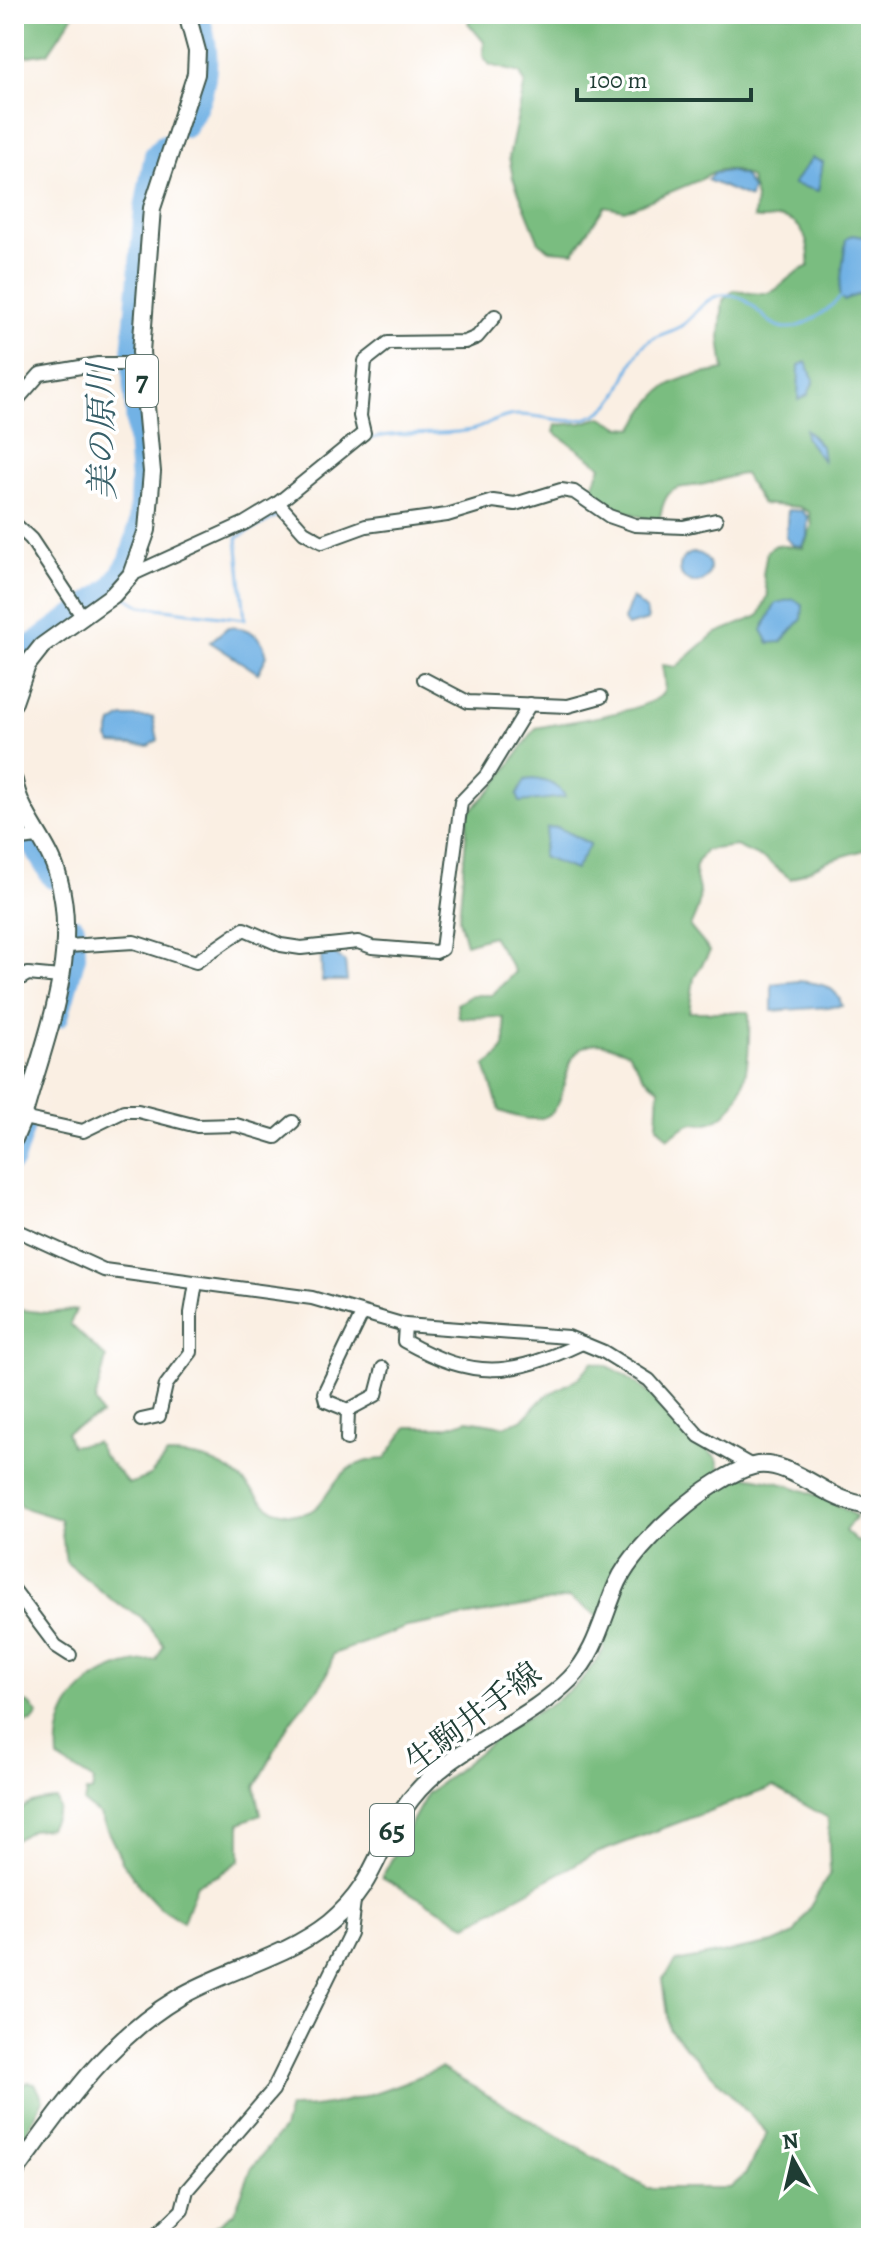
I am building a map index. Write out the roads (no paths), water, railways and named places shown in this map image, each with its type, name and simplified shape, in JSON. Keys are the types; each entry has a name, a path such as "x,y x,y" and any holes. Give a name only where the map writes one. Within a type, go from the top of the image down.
{"main road":[{"name":"7","path":"14,702 27,665 42,646 113,595 131,575 147,530 152,472 141,364 152,208 196,74 197,51 187,14"},
{"path":"14,781 18,800 58,873 68,946 23,1118 14,1139"},
{"path":"752,1466 768,1465 840,1498 871,1507"},
{"name":"生駒井手線","path":"14,2174 76,2088 131,2031 178,1998 306,1939 354,1901 371,1877 411,1799 458,1755 571,1678 597,1638 618,1581 647,1540 717,1484 752,1466"}],"street":[{"path":"131,575 245,523 278,503 364,433 360,416 365,361 388,343 465,342 477,337 495,316"},
{"path":"14,399 40,374 98,364 141,364"},
{"path":"278,503 304,532 322,542 366,526 447,515 493,501 515,504 561,490 574,492 609,516 635,525 683,527 716,520"},
{"path":"14,523 31,539 82,616"},
{"path":"424,679 468,702 568,706 601,697"},
{"path":"68,946 134,942 196,962 244,929 281,945 301,948 358,942 394,949 436,952 442,949 461,802 486,776 530,704"},
{"path":"14,840 37,837"},
{"path":"14,982 28,974 60,977"},
{"path":"23,1118 83,1131 124,1111 138,1111 184,1124 236,1125 276,1137 293,1122"},
{"path":"14,1229 104,1270 312,1298 405,1325 548,1334 582,1343 649,1380 699,1436 752,1466"},
{"path":"141,1420 159,1416 166,1385 191,1352 191,1313 196,1283"},
{"path":"348,1410 326,1401 324,1393 362,1314"},
{"path":"405,1325 404,1341 460,1368 511,1369 582,1343"},
{"path":"348,1410 376,1395 383,1368"},
{"path":"347,1439 348,1410"},
{"path":"14,1590 56,1646 70,1655"},
{"path":"153,2238 182,2210 187,2190 273,2090 350,1933 354,1901"}],"water":[{"path":"812,158 823,162 818,191 793,184"},
{"path":"729,171 744,176 752,189 750,198 707,180 714,173"},
{"path":"852,235 871,238 871,288 844,301 839,294 846,239"},
{"path":"806,362 814,380 808,395 798,400 799,365"},
{"path":"805,429 821,446 823,461 805,437"},
{"path":"788,510 802,511 808,517 807,537 802,546 793,545 786,538"},
{"path":"695,553 706,557 710,568 706,579 695,583 684,579 680,568 684,557"},
{"path":"632,598 646,610 648,620 627,626 624,620"},
{"path":"794,599 803,605 802,619 781,642 769,643 762,630 776,603"},
{"path":"228,627 248,631 262,643 267,656 258,673 210,642"},
{"path":"123,717 153,717 158,740 149,746 112,744 108,738 112,724"},
{"path":"533,779 556,786 565,797 520,802 517,795 525,780"},
{"path":"557,827 590,844 575,870 542,857 547,828"},
{"path":"330,951 345,962 347,981 322,981 321,952"},
{"path":"798,981 831,989 842,1006 772,1011 772,984"}],"waterway":[{"name":"美の原川","path":"186,127 200,101 207,72 206,43 198,14"},
{"name":"美の原川","path":"14,672 26,648 111,587 129,560 138,526 140,482 131,354 144,209 154,155 164,144"},
{"path":"363,441 389,435 471,430 511,415 585,419 605,409 612,401 646,343 684,324 716,296 738,297 770,322 782,327 796,327 815,318 841,297"},
{"path":"121,594 141,606 245,619 237,538 281,514"},
{"name":"美の原川","path":"14,815 52,879"},
{"name":"美の原川","path":"59,1017 76,956 75,927"},
{"name":"美の原川","path":"14,1161 27,1120"}]}
